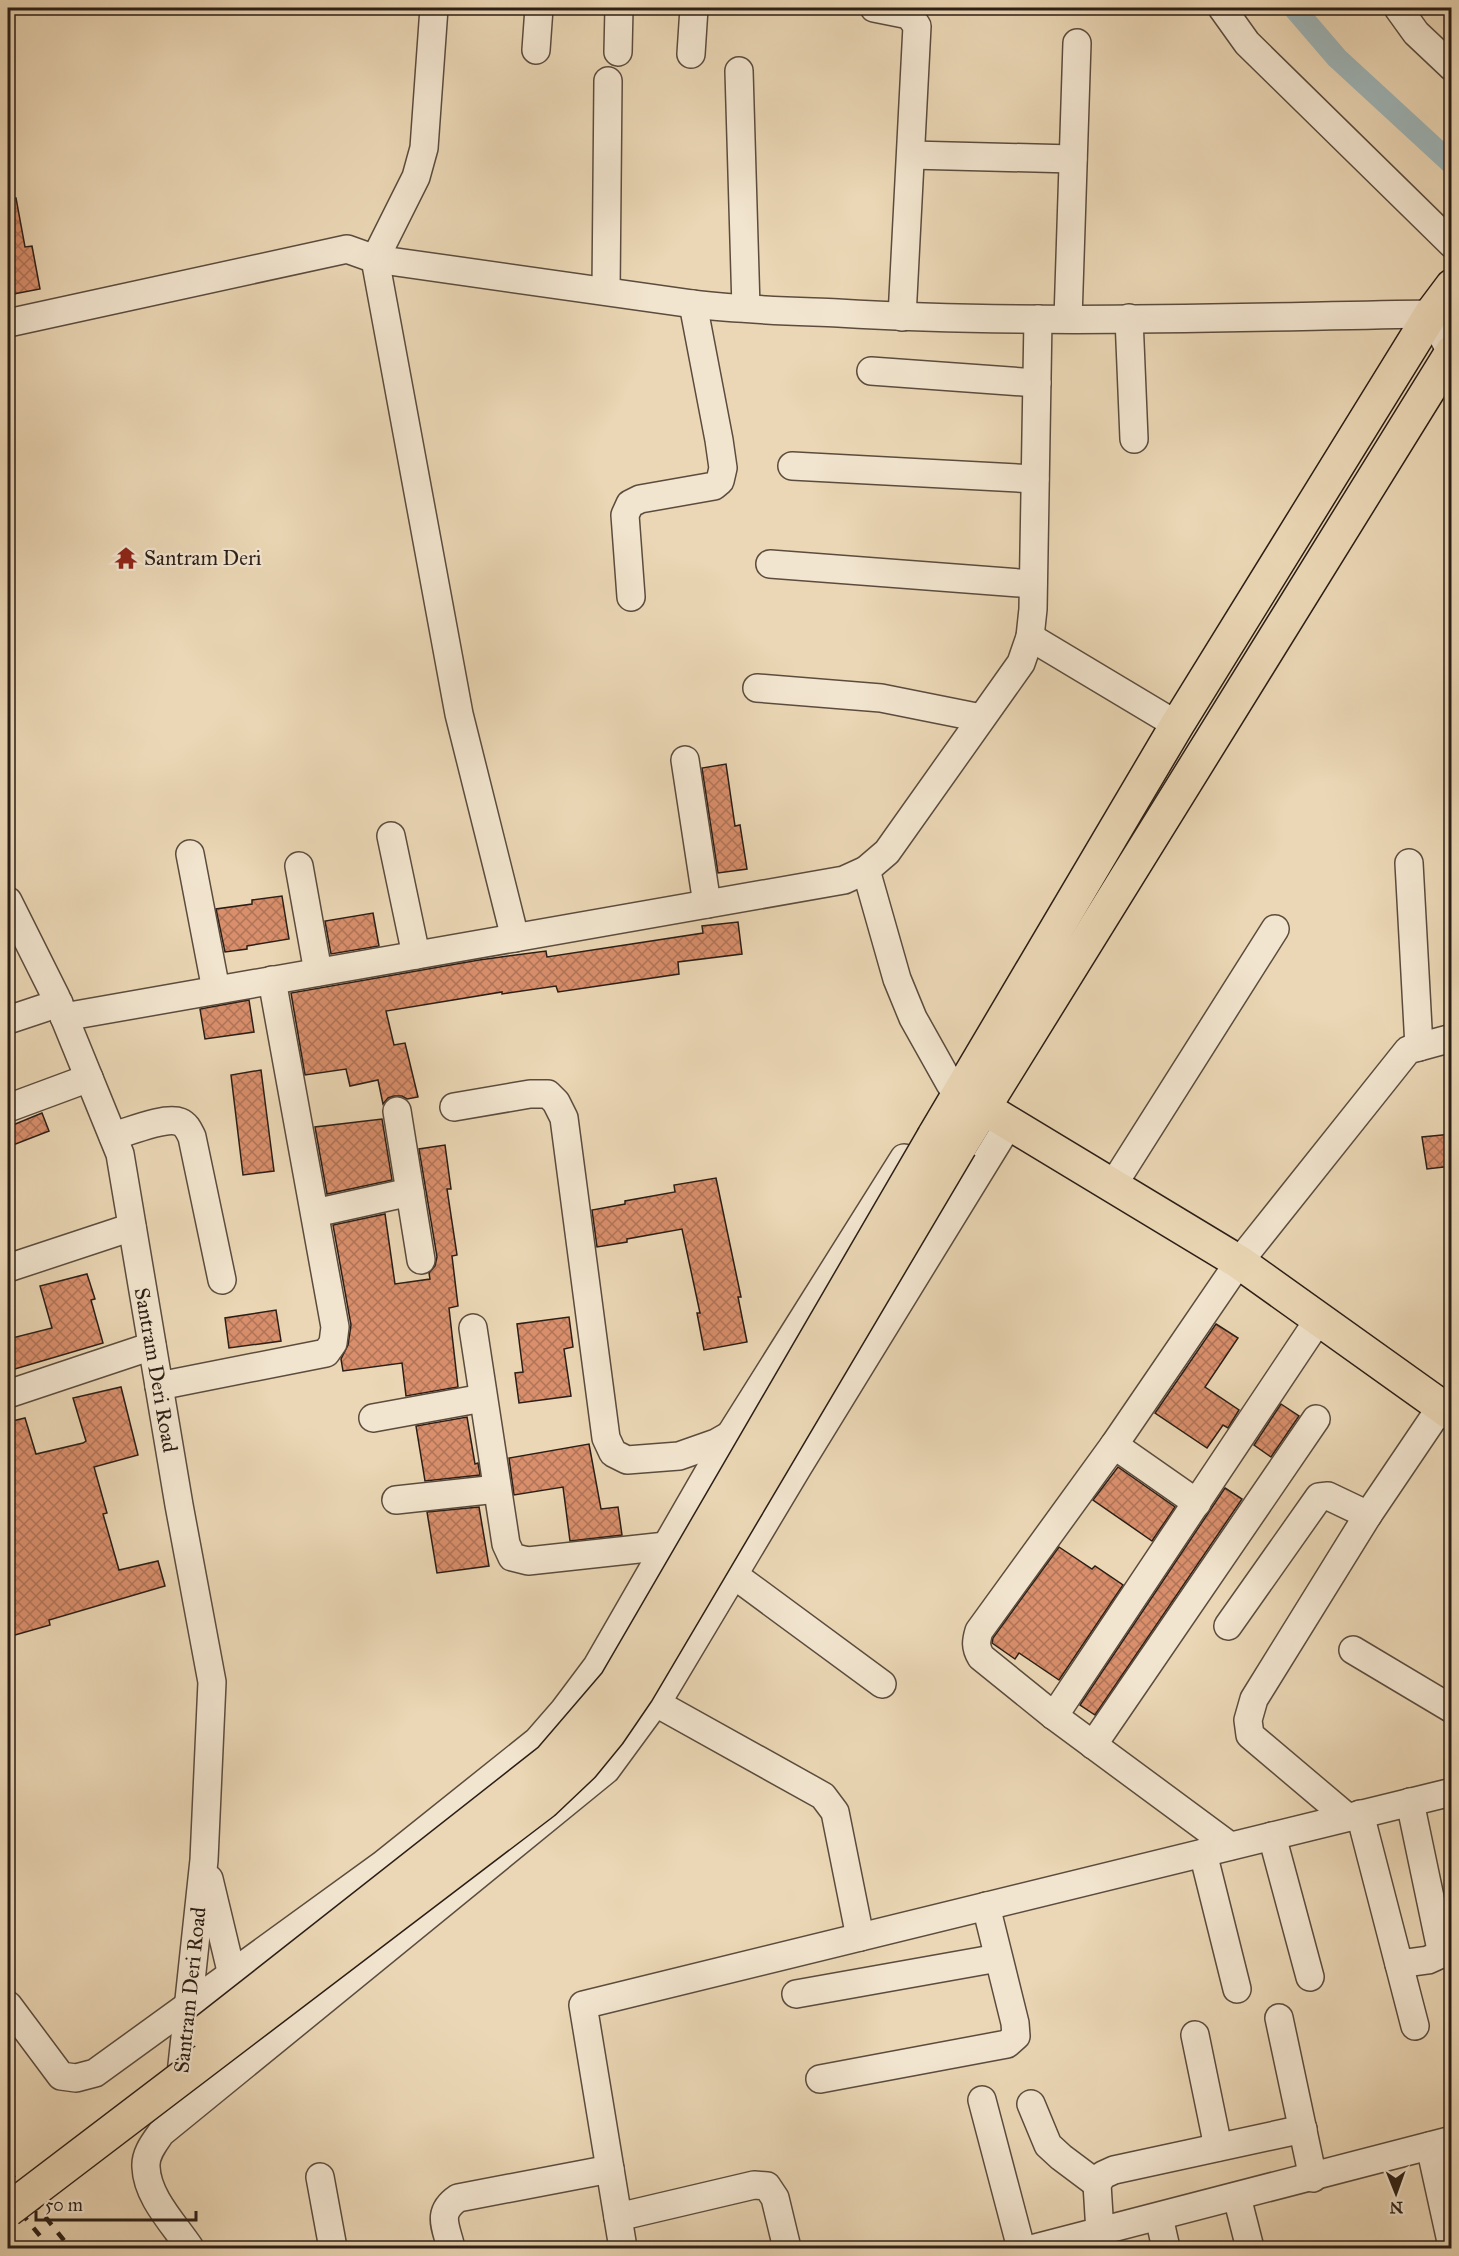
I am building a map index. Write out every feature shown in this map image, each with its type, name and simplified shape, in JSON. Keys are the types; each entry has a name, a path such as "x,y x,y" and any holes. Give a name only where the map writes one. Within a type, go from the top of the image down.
{"main road":[{"path":"976,1102 1177,725 1431,314 1452,286"},
{"path":"8,2184 71,2137 541,1767 567,1742 616,1683 947,1141 976,1102 1451,353"},
{"path":"976,1102 1239,1262 1446,1410"},
{"path":"8,2210 544,1802 582,1766 609,1733 637,1692 947,1141"}],"street":[{"path":"434,8 424,148 416,177 375,259 459,714 515,938"},
{"path":"536,50 539,8"},
{"path":"618,52 620,8"},
{"path":"691,54 694,8"},
{"path":"874,8 909,15 917,26 902,317"},
{"path":"1222,8 1247,43 1452,244"},
{"path":"1398,8 1416,33 1452,67"},
{"path":"1068,319 1077,43"},
{"path":"739,71 746,308"},
{"path":"606,291 608,81"},
{"path":"911,155 1073,159"},
{"path":"8,323 347,249 375,259 693,304 746,308 902,317 1038,319 1431,314 1451,353"},
{"path":"631,597 625,515 630,504 640,499 714,486 720,481 723,468 720,440 693,304"},
{"path":"1130,318 1134,439"},
{"path":"8,1020 62,1010 216,990 515,938 844,880 866,870 887,852 1021,663 1030,637 1038,319"},
{"path":"871,371 1037,383"},
{"path":"792,466 1035,479"},
{"path":"770,564 1033,584"},
{"path":"1030,637 1177,725"},
{"path":"757,688 881,698 981,718"},
{"path":"685,760 707,903"},
{"path":"391,836 416,955"},
{"path":"190,854 216,990"},
{"path":"1409,863 1419,1047"},
{"path":"299,866 318,972"},
{"path":"866,870 897,979 913,1018 976,1102"},
{"name":"Santram Deri Road","path":"8,901 62,1010 120,1154 159,1386 213,1682 204,1860 176,2120"},
{"path":"1113,1185 1275,929"},
{"path":"159,1386 326,1353 333,1343 335,1327 272,980"},
{"path":"1230,1846 1054,1716 981,1657 976,1650 979,1630 1114,1445 1239,1262 1408,1050 1452,1038"},
{"path":"8,1108 89,1078"},
{"path":"454,1107 530,1094 548,1094 556,1102 564,1118 606,1438 613,1454 627,1460 679,1456 716,1443 730,1435"},
{"path":"8,2005 61,2076 76,2078 95,2073 382,1865 537,1741 597,1666 730,1435 976,1102"},
{"path":"190,2248 153,2195 145,2166 149,2149 161,2133 176,2120 606,1770 656,1703 734,1575 976,1102"},
{"path":"397,1111 421,1260"},
{"path":"113,1136 170,1120 180,1122 187,1128 192,1137 222,1280"},
{"path":"315,1213 410,1192"},
{"path":"8,1268 132,1227"},
{"path":"1054,1716 1319,1319"},
{"path":"473,1329 506,1544 512,1557 528,1561 666,1546"},
{"path":"8,1394 152,1346"},
{"path":"373,1418 483,1398"},
{"path":"1415,2026 1354,1816 1250,1735 1248,1720 1254,1699 1368,1515 1446,1410"},
{"path":"1093,1745 1316,1419"},
{"path":"1114,1445 1197,1503"},
{"path":"396,1500 497,1489"},
{"path":"1228,1626 1319,1497 1328,1496 1368,1515"},
{"path":"734,1575 882,1684"},
{"path":"1353,1650 1452,1709"},
{"path":"656,1703 823,1796 835,1812 860,1937"},
{"path":"623,2248 583,2005 1452,1792"},
{"path":"1399,1965 1428,1960 1439,1954 1440,1945 1410,1802"},
{"path":"1272,1836 1310,1977"},
{"path":"1203,1853 1237,1989"},
{"name":"Santram Deri Road","path":"204,1860 232,1975"},
{"path":"820,2079 1007,2044 1016,2036 986,1906"},
{"path":"796,1994 998,1958"},
{"path":"1279,2018 1313,2178"},
{"path":"1195,2035 1218,2147"},
{"path":"982,2100 1021,2248"},
{"path":"1031,2104 1048,2145 1097,2184"},
{"path":"1100,2232 1097,2184 1103,2175 1114,2170 1303,2129"},
{"path":"1035,2248 1313,2178 1441,2143 1452,2246"},
{"path":"451,2248 443,2215 447,2206 458,2198 610,2169"},
{"path":"320,2177 333,2248"},
{"path":"618,2217 754,2185 767,2187 775,2198 787,2248"},
{"path":"1238,2197 1250,2248"},
{"path":"1159,2217 1166,2248"}],"building":[{"path":"8,198 16,198 25,247 32,246 40,289 8,295"},
{"path":"726,764 735,826 740,825 747,869 718,873 702,768"},
{"path":"282,896 289,939 225,952 216,909 252,904 252,900"},
{"path":"373,913 379,946 331,954 325,921"},
{"path":"738,922 742,954 678,962 679,974 558,992 556,986 502,994 502,992 386,1011 394,1045 405,1043 418,1097 407,1099 394,1096 388,1098 383,1104 378,1080 350,1086 346,1069 305,1075 291,993 479,960 546,951 547,957 703,933 702,926"},
{"path":"249,1000 254,1032 205,1039 200,1009"},
{"path":"261,1070 274,1171 243,1175 231,1075"},
{"path":"42,1113 49,1131 8,1147 8,1127"},
{"path":"382,1119 392,1180 327,1194 315,1127"},
{"path":"1452,1134 1452,1166 1427,1169 1422,1137"},
{"path":"445,1145 451,1189 447,1189 457,1255 452,1256 458,1306 449,1308 458,1387 406,1396 402,1363 343,1371 341,1359 348,1345 351,1325 333,1225 385,1214 395,1284 430,1279 429,1273 435,1266 437,1257 419,1149"},
{"path":"716,1178 741,1297 738,1297 747,1342 704,1350 697,1313 700,1313 682,1229 597,1247 592,1210 625,1204 625,1201 675,1192 674,1185"},
{"path":"87,1274 95,1299 91,1300 103,1343 8,1371 8,1339 52,1328 40,1286"},
{"path":"276,1310 281,1341 229,1348 225,1318"},
{"path":"569,1317 573,1347 564,1349 571,1396 519,1403 515,1373 523,1372 517,1324"},
{"path":"1216,1324 1238,1338 1205,1387 1239,1410 1228,1428 1223,1425 1207,1448 1155,1413"},
{"path":"121,1387 138,1455 94,1467 107,1513 103,1514 119,1570 158,1561 165,1586 49,1620 50,1625 8,1637 8,1550 13,1548 8,1531 8,1422 25,1418 36,1454 83,1443 86,1441 73,1398"},
{"path":"1281,1404 1299,1416 1271,1457 1254,1445"},
{"path":"467,1417 475,1464 478,1463 480,1475 425,1481 416,1426"},
{"path":"589,1444 601,1509 618,1507 622,1535 570,1541 563,1487 514,1495 509,1458"},
{"path":"1118,1467 1175,1507 1152,1541 1093,1500"},
{"path":"1225,1488 1242,1499 1095,1715 1080,1705"},
{"path":"479,1507 489,1566 437,1573 427,1512"},
{"path":"1059,1547 1092,1569 1095,1566 1123,1585 1059,1680 1019,1653 1015,1659 992,1643 993,1638"}],"waterway":[{"path":"1294,8 1337,58 1452,164"}],"railway":[{"path":"8,2170 70,2248"},
{"path":"8,2197 50,2248"}],"place":[{"name":"Santram Deri","path":"126,558"}]}
